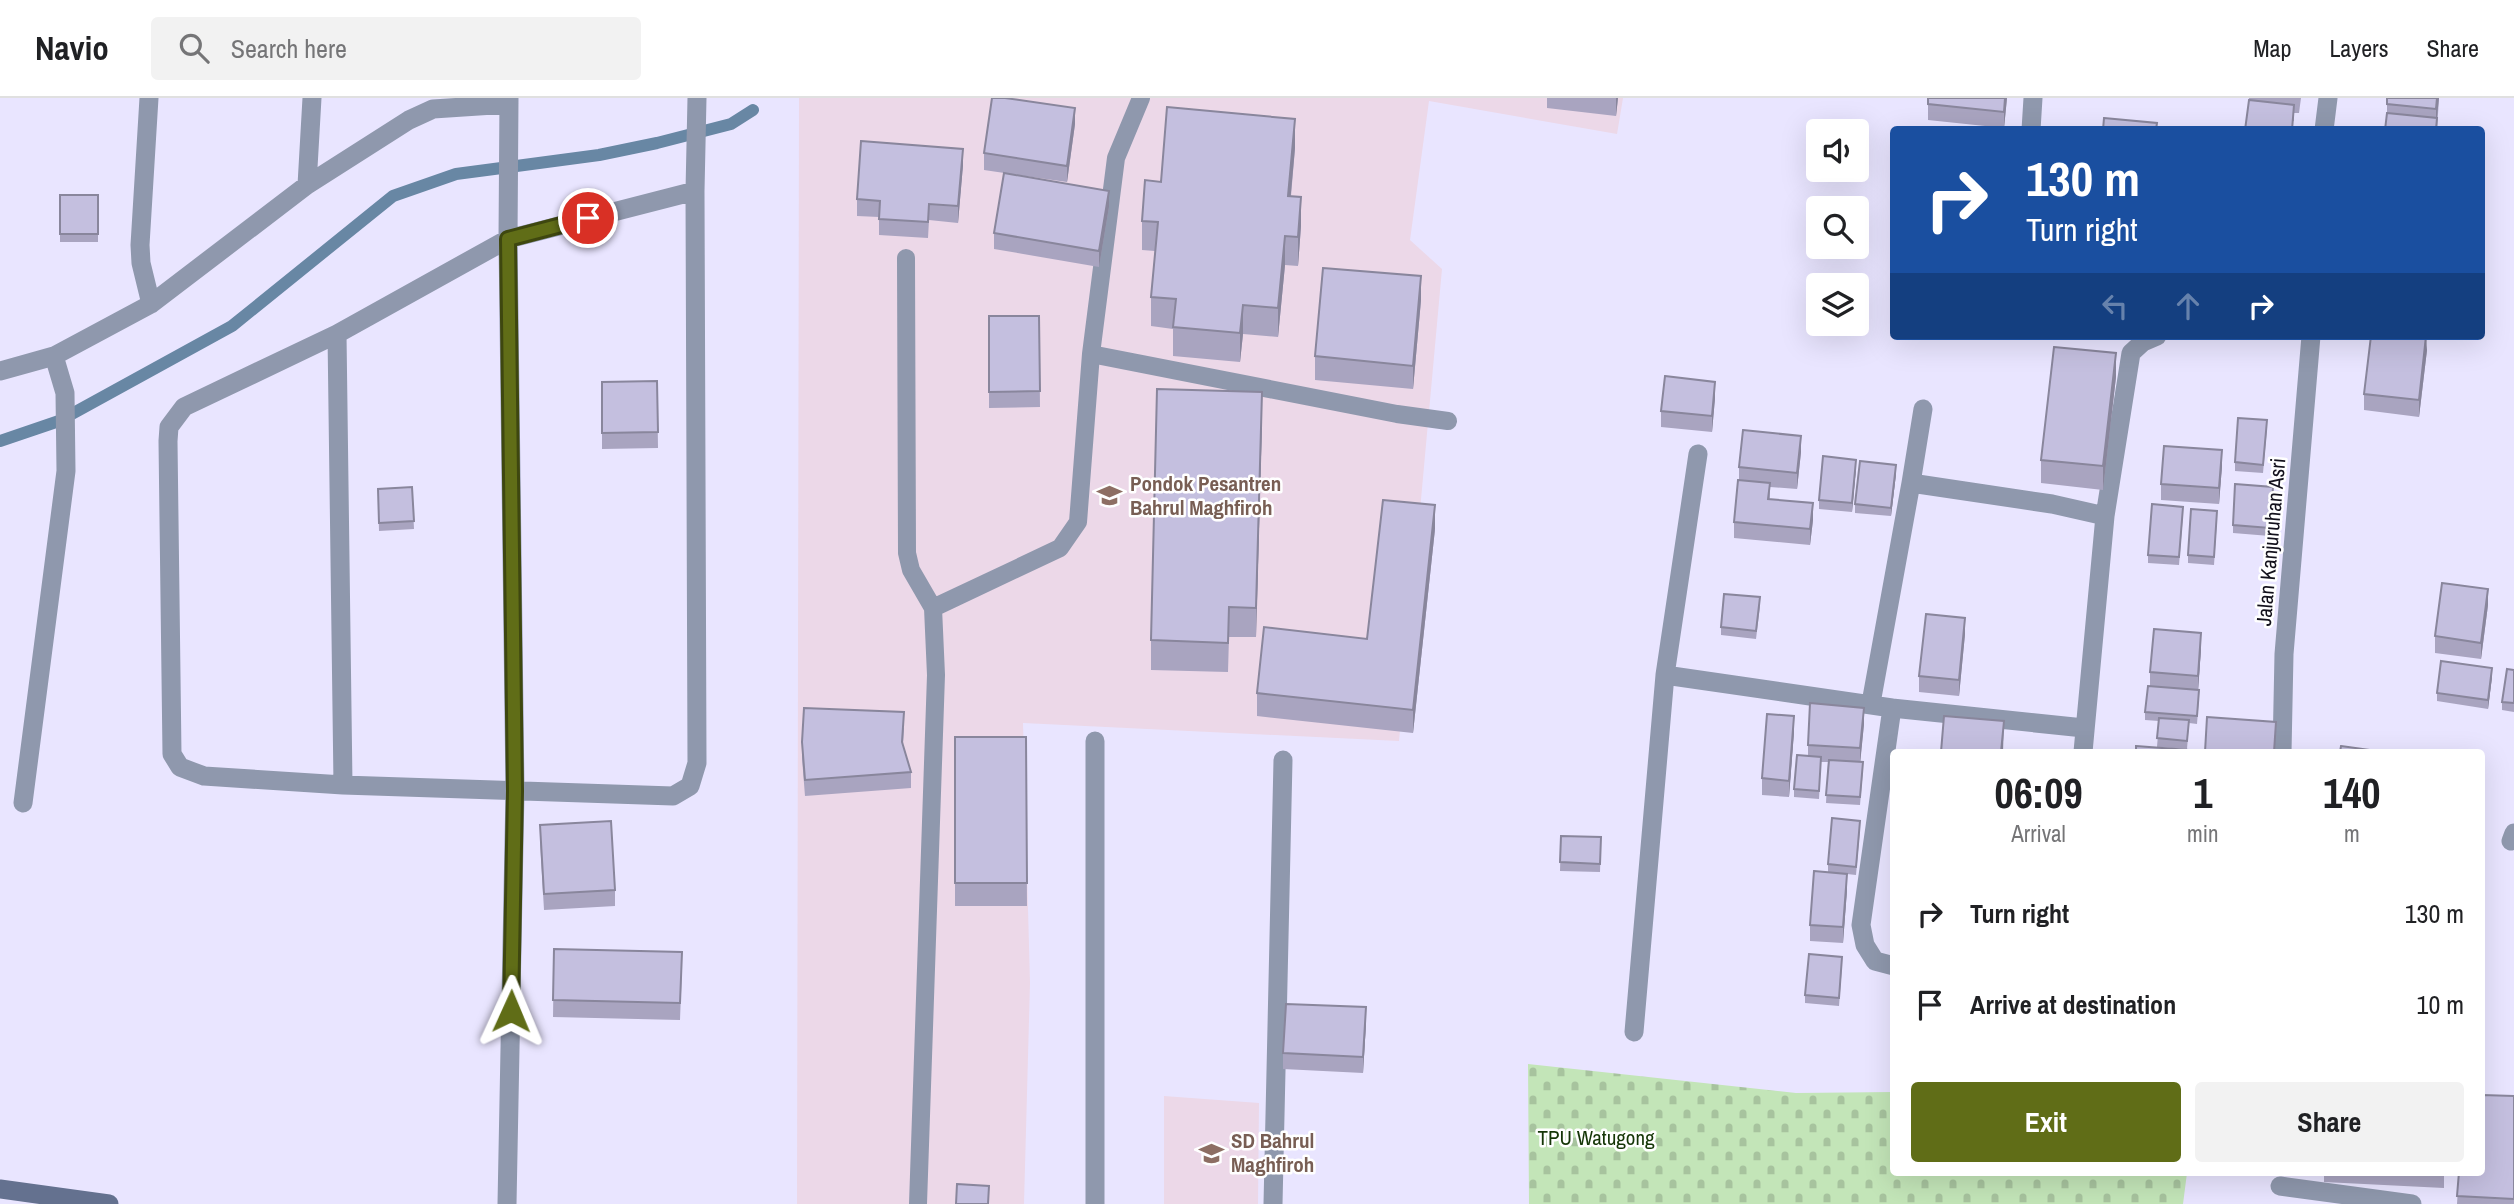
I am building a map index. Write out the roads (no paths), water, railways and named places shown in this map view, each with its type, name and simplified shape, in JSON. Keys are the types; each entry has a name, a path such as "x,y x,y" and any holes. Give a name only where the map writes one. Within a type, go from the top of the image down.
{"main road":[{"path":"0,1189 108,1204"}],"street":[{"path":"149,98 140,245 150,304"},
{"path":"307,185 312,98"},
{"path":"695,191 508,239 337,334 184,407 169,427 167,441 172,754 180,767 204,776 343,785 673,796 690,786 697,763 697,98"},
{"path":"2031,126 2033,98"},
{"path":"2324,126 2328,98"},
{"path":"0,371 54,356 150,304 307,185 409,120 433,109 509,101 508,239 515,791 507,1204"},
{"path":"337,334 343,785"},
{"path":"2083,749 2105,516 2131,353 2148,340"},
{"name":"Jalan Kanjuruhan Asri","path":"2282,749 2284,654 2309,340"},
{"path":"23,803 66,471 65,393 54,356"},
{"path":"1871,703 1923,409"},
{"path":"1634,1032 1665,675 1698,454"},
{"path":"1911,483 2052,504 2105,516"},
{"path":"1665,675 1892,708 2084,728"},
{"path":"1890,965 1875,961 1865,946 1861,925 1892,708"},
{"path":"1095,741 1095,1204"},
{"path":"1273,1204 1283,760"},
{"path":"2279,1187 2412,1204"}],"lane":[{"path":"933,608 1060,548 1078,522 1091,354 1116,158 1141,98"},
{"path":"906,258 907,553 911,570 933,608 936,675 918,1204"},
{"path":"1091,354 1396,414 1448,421"}],"waterway":[{"path":"0,441 59,421 232,326 393,196 456,174 599,155 657,143 731,124 753,110"}],"place":[{"name":"Pondok Pesantren Bahrul Maghfiroh","path":"1110,496"},
{"name":"SD Bahrul Maghfiroh","path":"1211,1153"}],"park label":[{"name":"TPU Watugong","path":"1596,1138"}]}
